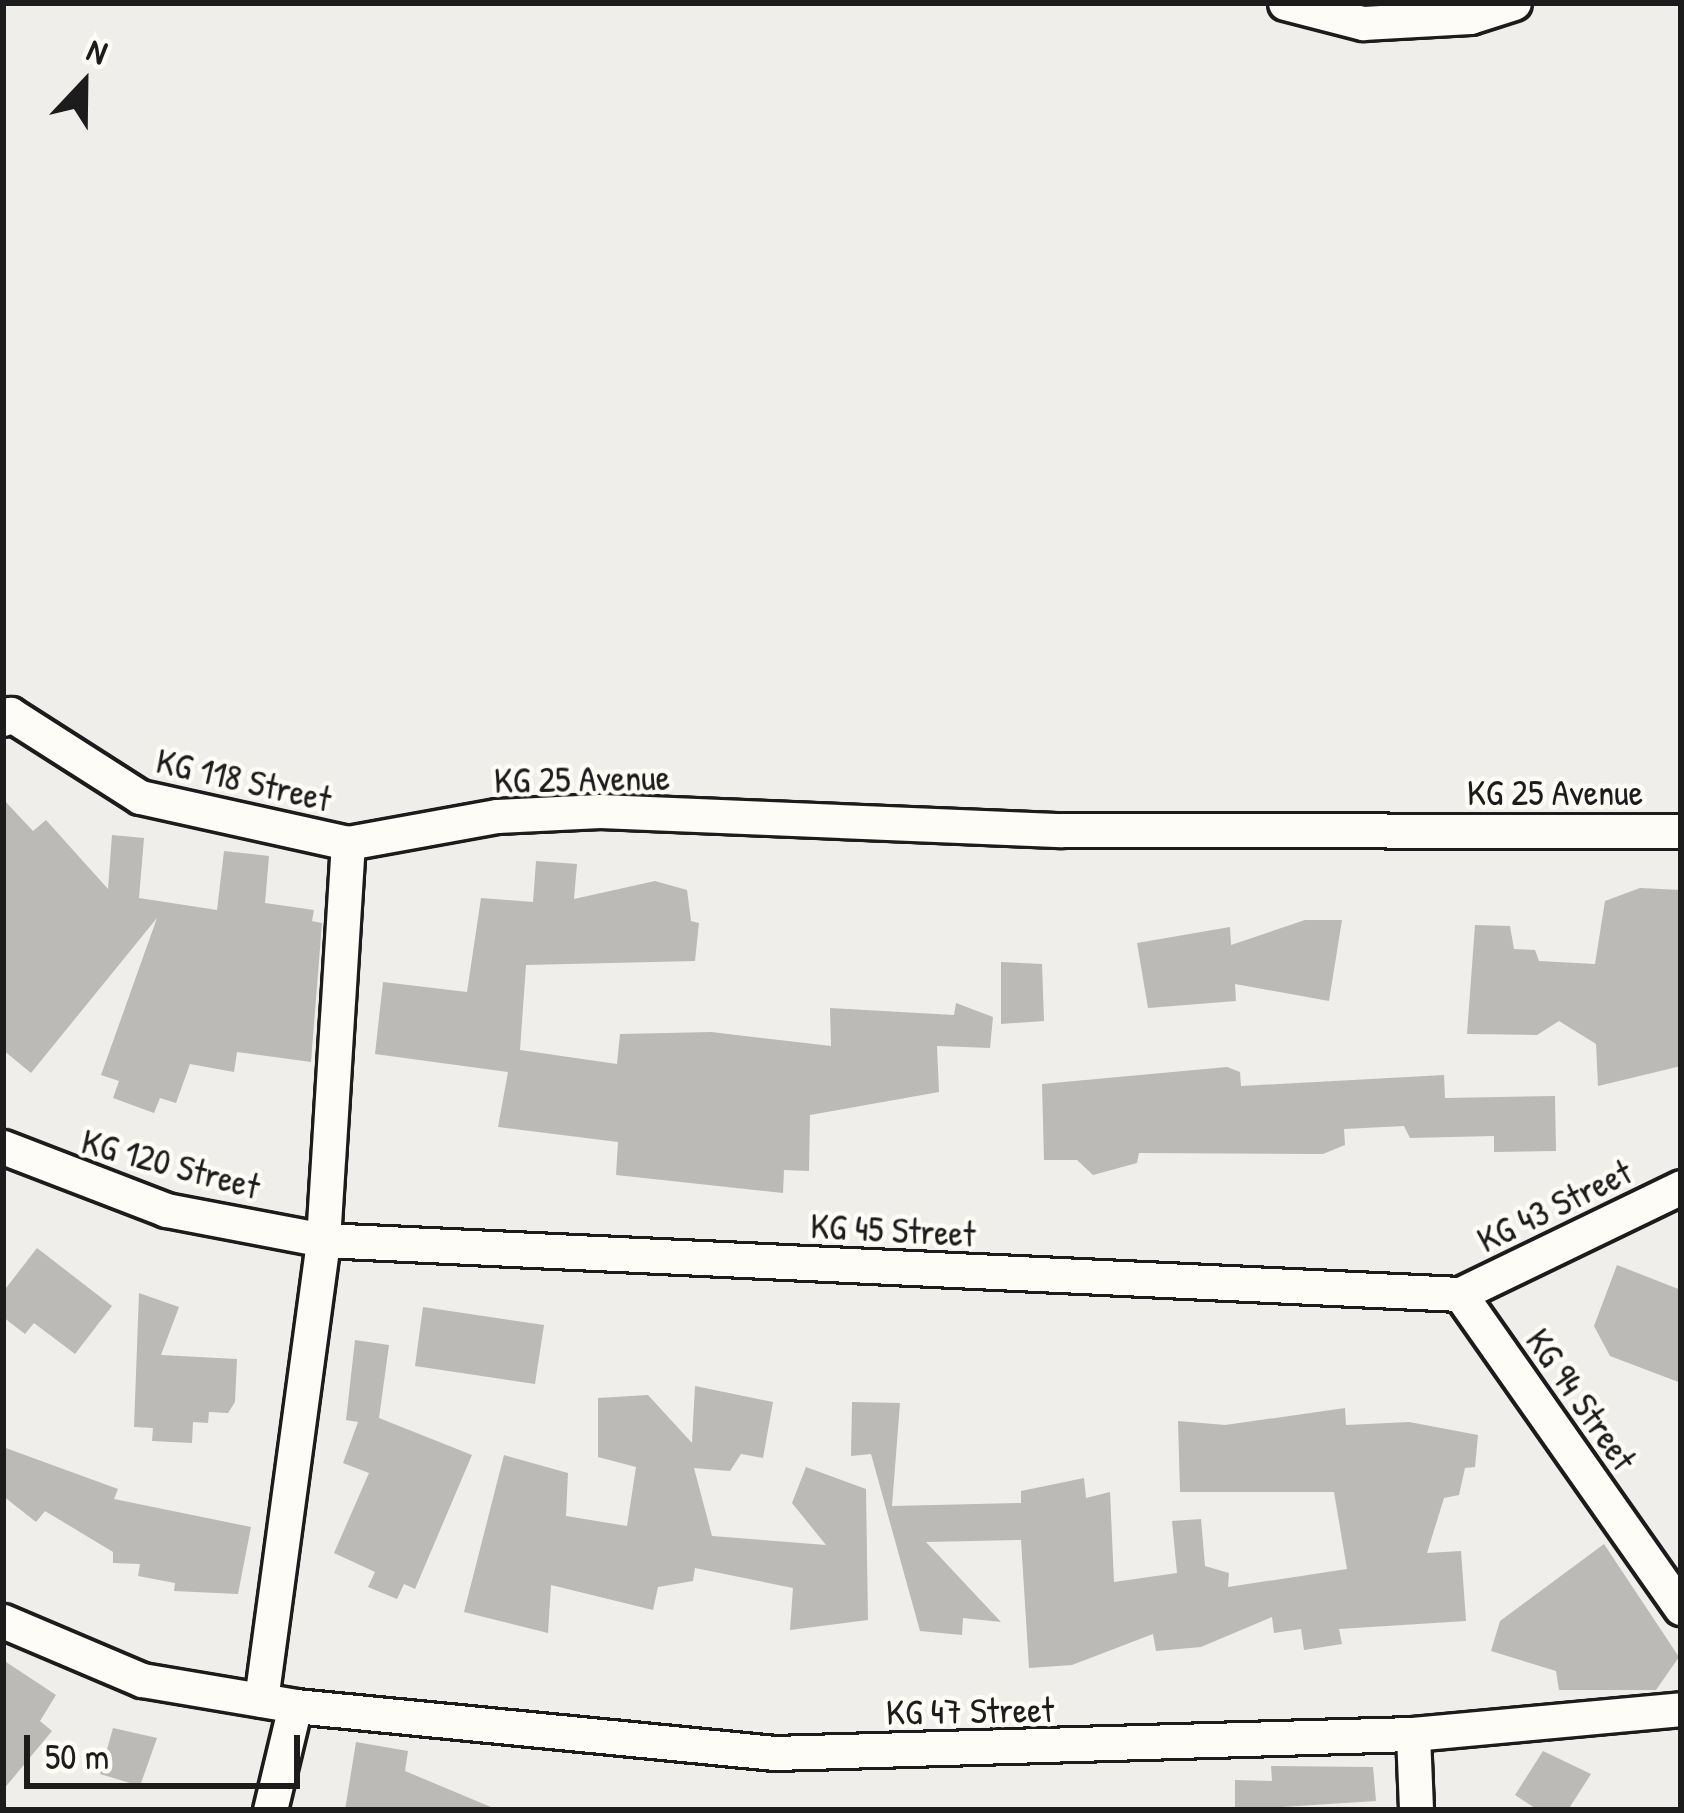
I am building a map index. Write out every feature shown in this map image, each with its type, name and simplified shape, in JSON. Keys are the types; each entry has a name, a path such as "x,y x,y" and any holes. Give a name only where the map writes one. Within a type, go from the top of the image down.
{"street":[{"path":"1285,3 1363,23 1471,17 1514,3"},
{"name":"KG 118 Street","path":"6,711 140,797 348,843"},
{"name":"KG 25 Avenue","path":"348,843 497,816 600,811 1062,830 1681,831"},
{"path":"261,1700 323,1240 348,843"},
{"name":"KG 120 Street","path":"3,1148 166,1210 323,1240"},
{"name":"KG 43 Street","path":"1460,1294 1681,1187"},
{"name":"KG 45 Street","path":"323,1240 1460,1294"},
{"name":"KG 94 Street","path":"1460,1294 1681,1608"},
{"name":"KG 47 Street","path":"3,1622 142,1680 295,1706 775,1753 1413,1734 1681,1709"},
{"path":"270,1810 295,1706"},
{"path":"1413,1734 1416,1810"}],"building":[{"path":"3,799 33,831 46,820 108,889 112,835 144,838 139,898 217,910 224,851 269,856 265,903 314,910 312,921 322,923 311,1062 237,1052 234,1072 190,1064 176,1103 160,1098 154,1113 113,1098 119,1081 101,1075 157,918 31,1073 3,1050"},
{"path":"536,861 577,864 574,899 655,881 687,890 691,921 699,923 695,961 526,965 520,1050 617,1064 620,1034 711,1032 831,1046 830,1008 954,1015 956,1003 993,1017 990,1048 937,1046 939,1092 810,1115 809,1171 784,1170 783,1193 616,1175 618,1142 498,1127 508,1072 375,1054 383,982 467,992 481,898 533,902"},
{"path":"1640,888 1681,890 1681,1066 1598,1086 1596,1044 1559,1021 1537,1035 1467,1034 1475,925 1510,926 1514,949 1535,950 1539,961 1595,964 1605,901"},
{"path":"1305,920 1342,920 1329,1001 1235,984 1236,1001 1148,1008 1137,943 1230,927 1231,945"},
{"path":"1001,962 1042,964 1044,1021 1001,1024"},
{"path":"1227,1067 1240,1072 1241,1086 1444,1075 1445,1098 1555,1096 1556,1151 1494,1152 1494,1136 1410,1138 1404,1126 1344,1129 1345,1145 1323,1154 1139,1153 1137,1163 1093,1175 1077,1160 1044,1160 1042,1084"},
{"path":"37,1248 112,1306 75,1354 34,1323 25,1334 3,1317 3,1292"},
{"path":"1617,1265 1681,1290 1681,1383 1610,1356 1594,1326"},
{"path":"139,1293 179,1307 161,1355 237,1359 235,1402 228,1413 209,1412 208,1423 193,1422 192,1443 152,1441 153,1428 134,1427"},
{"path":"423,1307 544,1325 535,1384 415,1366"},
{"path":"355,1340 389,1345 379,1418 472,1455 415,1589 404,1584 397,1599 368,1587 375,1572 334,1553 369,1473 343,1463 358,1422 346,1420"},
{"path":"695,1386 773,1402 763,1458 741,1454 730,1471 694,1468 712,1536 826,1545 792,1503 806,1467 866,1489 868,1620 790,1630 793,1588 695,1568 693,1581 658,1587 653,1610 551,1585 548,1633 464,1612 504,1455 568,1473 566,1516 627,1526 636,1467 598,1457 598,1398 648,1395 692,1443"},
{"path":"852,1402 900,1403 892,1506 1021,1503 1021,1491 1084,1478 1086,1498 1110,1492 1114,1582 1177,1573 1172,1521 1201,1519 1205,1566 1229,1573 1228,1587 1347,1569 1334,1492 1180,1492 1178,1421 1225,1425 1345,1408 1346,1425 1409,1422 1478,1435 1475,1467 1465,1468 1459,1495 1444,1498 1427,1553 1461,1551 1466,1621 1339,1629 1342,1644 1304,1650 1301,1629 1274,1633 1272,1617 1201,1647 1156,1651 1153,1634 1072,1665 1029,1668 1021,1540 926,1542 1001,1622 963,1618 962,1635 920,1631 871,1454 851,1456"},
{"path":"3,1447 118,1489 114,1499 251,1527 238,1594 174,1591 175,1583 138,1576 140,1564 113,1563 113,1552 45,1511 36,1522 3,1496"},
{"path":"1604,1544 1679,1657 1656,1690 1559,1690 1556,1671 1491,1651 1500,1621"},
{"path":"3,1660 56,1695 40,1721 52,1731 3,1790"},
{"path":"113,1728 157,1738 140,1786 100,1774"},
{"path":"356,1742 408,1751 405,1771 498,1810 345,1810"},
{"path":"1543,1751 1591,1774 1568,1810 1538,1810 1515,1795"},
{"path":"1271,1766 1373,1767 1376,1801 1235,1810 1235,1780 1272,1781"}]}
